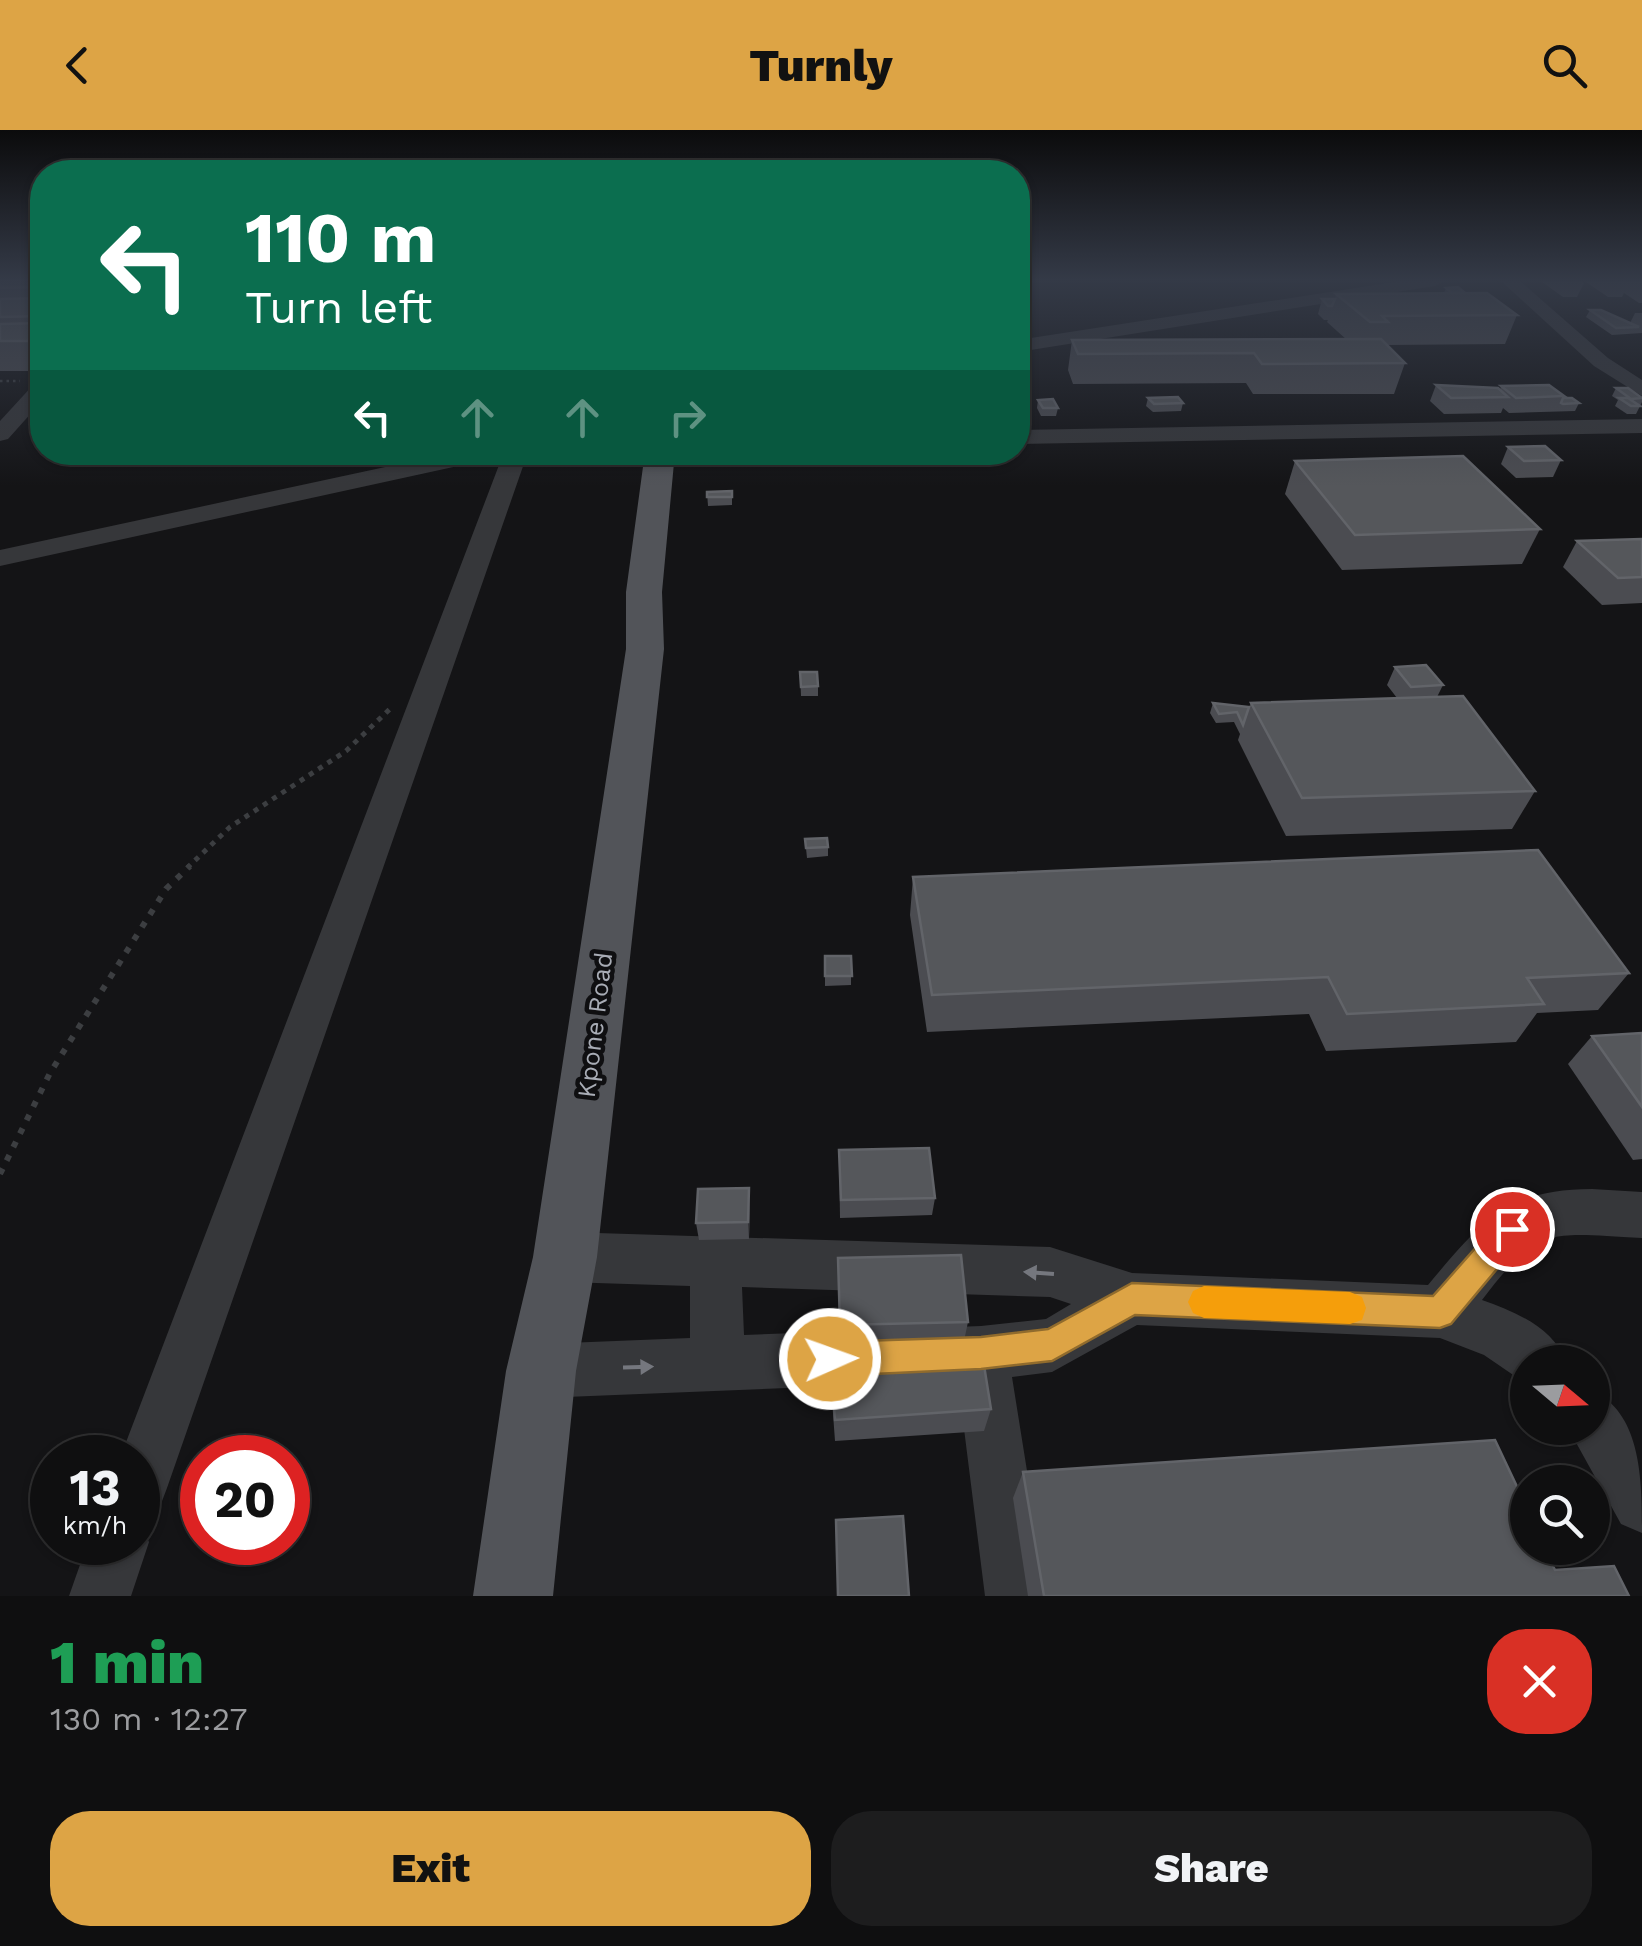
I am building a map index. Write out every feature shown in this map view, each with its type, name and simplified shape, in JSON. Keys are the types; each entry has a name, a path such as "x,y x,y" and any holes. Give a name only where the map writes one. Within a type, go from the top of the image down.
{"main road":[{"name":"Kpone Road","path":"513,1596 541,1371 564,1258 645,649 644,592 659,465"}],"street":[{"path":"1587,349 1642,390"},
{"path":"0,434 30,402"},
{"path":"1030,438 1642,426"},
{"path":"0,558 430,465"},
{"path":"156,1435 440,669 511,465"},
{"path":"1440,1312 1512,1229 1536,1217 1580,1213 1642,1215"},
{"path":"564,1258 1050,1272 1132,1299 1440,1312 1501,1334 1516,1345"},
{"path":"716,1264 717,1364"},
{"path":"541,1371 981,1353 1052,1345 1132,1299"},
{"path":"981,1353 1016,1596"},
{"path":"1608,1445 1642,1504"},
{"path":"100,1596 111,1565"}],"path":[{"path":"0,1174 50,1072 166,888 230,827 346,751 396,703 440,669"}],"building":[{"path":"1076,349 1391,349 1405,363 1262,364 1254,353 1078,354"},
{"path":"1436,385 1498,388 1508,397 1451,398"},
{"path":"1549,385 1564,396 1516,398 1501,386"},
{"path":"1616,388 1628,388 1642,398 1631,399"},
{"path":"1178,397 1183,403 1154,404 1148,398"},
{"path":"1563,398 1572,398 1579,403 1563,404"},
{"path":"1619,398 1628,398 1640,406 1631,406"},
{"path":"1053,399 1058,408 1043,408 1038,400"},
{"path":"1545,446 1561,460 1524,461 1508,447"},
{"path":"1463,456 1540,529 1355,535 1295,461"},
{"path":"732,491 732,497 707,497 707,492"},
{"path":"1642,539 1642,577 1618,578 1577,541"},
{"path":"1426,665 1443,685 1411,687 1395,667"},
{"path":"800,672 817,672 818,686 801,687"},
{"path":"1463,696 1535,791 1302,798 1251,703"},
{"path":"1213,703 1249,707 1243,725 1237,712 1219,714"},
{"path":"827,838 828,847 806,848 805,839"},
{"path":"1538,850 1629,973 1527,978 1544,1004 1347,1014 1328,977 932,995 913,877"},
{"path":"825,956 851,956 852,976 825,976"},
{"path":"1642,1033 1642,1107 1592,1036"},
{"path":"929,1148 935,1198 841,1200 839,1150"},
{"path":"749,1188 748,1222 696,1223 698,1189"},
{"path":"961,1255 968,1322 840,1325 838,1258"},
{"path":"980,1340 991,1409 835,1420 830,1350"},
{"path":"1495,1440 1510,1472 1510,1565 1552,1565 1555,1570 1614,1566 1629,1596 1044,1596 1023,1472"},
{"path":"903,1516 909,1596 838,1596 836,1520"}],"slow traffic":[{"path":"1204,1302 1350,1308"}],"route":[{"path":"830,1359 981,1353 1052,1345 1132,1299 1440,1312 1512,1229"}]}
